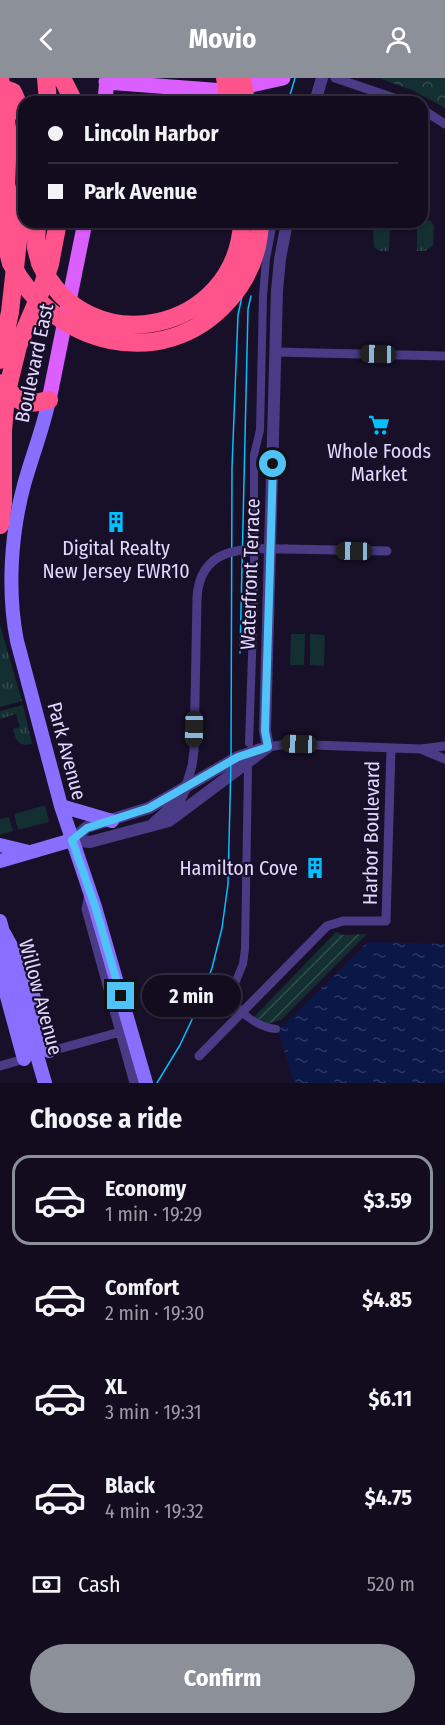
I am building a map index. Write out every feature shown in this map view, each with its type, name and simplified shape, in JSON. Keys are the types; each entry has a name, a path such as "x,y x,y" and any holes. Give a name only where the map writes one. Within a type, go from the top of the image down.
{"highway":[{"path":"46,78 48,96"},
{"path":"62,78 71,96"},
{"path":"225,78 228,96"},
{"path":"242,78 245,96"},
{"path":"1,86 13,92 18,103"},
{"path":"1,86 8,144 4,238 10,263 22,282 39,301 59,318 79,330 110,341 132,344 154,342 198,327 229,300 245,279 253,260 259,228"},
{"path":"0,360 10,312 19,228"},
{"path":"37,228 36,248 40,263 49,281 60,295 86,314 115,323 138,326 156,323 189,311 215,289 229,270 236,255 242,228"},
{"path":"0,525 3,503 4,384 50,264 57,228"},
{"path":"4,384 23,403 32,404 49,400"}],"main road":[{"path":"105,96 106,80 224,91 283,78"},
{"name":"Boulevard East","path":"13,619 12,572 16,521 49,400 84,228"},
{"name":"Park Avenue","path":"13,619 61,806 109,953 146,1083"},
{"path":"61,806 112,821"},
{"path":"0,861 72,840"},
{"path":"0,845 31,852"},
{"path":"2,927 28,979 49,1051"},
{"path":"2,927 3,982 24,1059"},
{"name":"Willow Avenue","path":"2,927 45,1083"}],"street":[{"path":"309,96 322,78"},
{"path":"335,78 388,96"},
{"path":"428,113 445,124"},
{"path":"249,743 254,597 254,455 260,430 263,296 266,259 272,228"},
{"name":"Waterfront Terrace","path":"268,747 265,731 275,352 278,275 287,228"},
{"path":"275,352 445,356"},
{"path":"152,825 178,802 192,766 197,598 203,574 213,561 222,555 244,548 387,551"},
{"path":"72,840 87,828 149,808 244,754 268,747 286,744 391,748"},
{"name":"Harbor Boulevard","path":"199,1056 327,926 343,921 386,921 391,748 421,749 445,746"},
{"path":"72,840 90,842 169,821 268,747"},
{"name":"Harbor Boulevard","path":"421,749 445,759"},
{"path":"249,770 245,949 243,964 231,993 236,1005 259,1025 276,1029"},
{"name":"Park Avenue","path":"89,892 86,909 134,1083"},
{"path":"0,1066 120,1032"}],"green space":[{"path":"379,78 445,78 445,108 428,99 428,96"},
{"path":"428,220 431,221 434,226 433,246 425,251 417,251 417,228 428,228"},
{"path":"373,228 390,228 389,251 379,251 374,247"},
{"path":"0,625 22,701 0,707"},
{"path":"291,634 305,634 304,665 290,665"},
{"path":"310,634 325,635 324,666 310,665"},
{"path":"23,705 32,744 24,745 17,740 13,729 20,727 16,714 0,719 0,711"},
{"path":"45,805 49,822 18,830 14,814"},
{"path":"9,817 13,831 0,835 0,819"},
{"path":"336,932 343,935 367,934 281,1020 267,1024 254,1017"}],"water":[{"path":"368,942 445,944 445,1083 294,1083 278,1030"}],"tram line":[{"path":"290,96 295,78"},
{"path":"157,1083 180,1045 212,968 222,928 228,884 231,761 232,467 238,315 257,228"},
{"path":"240,653 248,309 251,296"}],"place":[{"name":"Whole Foods Market","path":"379,425"},
{"name":"Digital Realty New Jersey EWR10","path":"116,522"},
{"name":"Hamilton Cove","path":"315,868"}],"route":[{"path":"121,996 95,906 72,840 87,828 149,808 238,757 268,747 265,731 273,464"}]}
